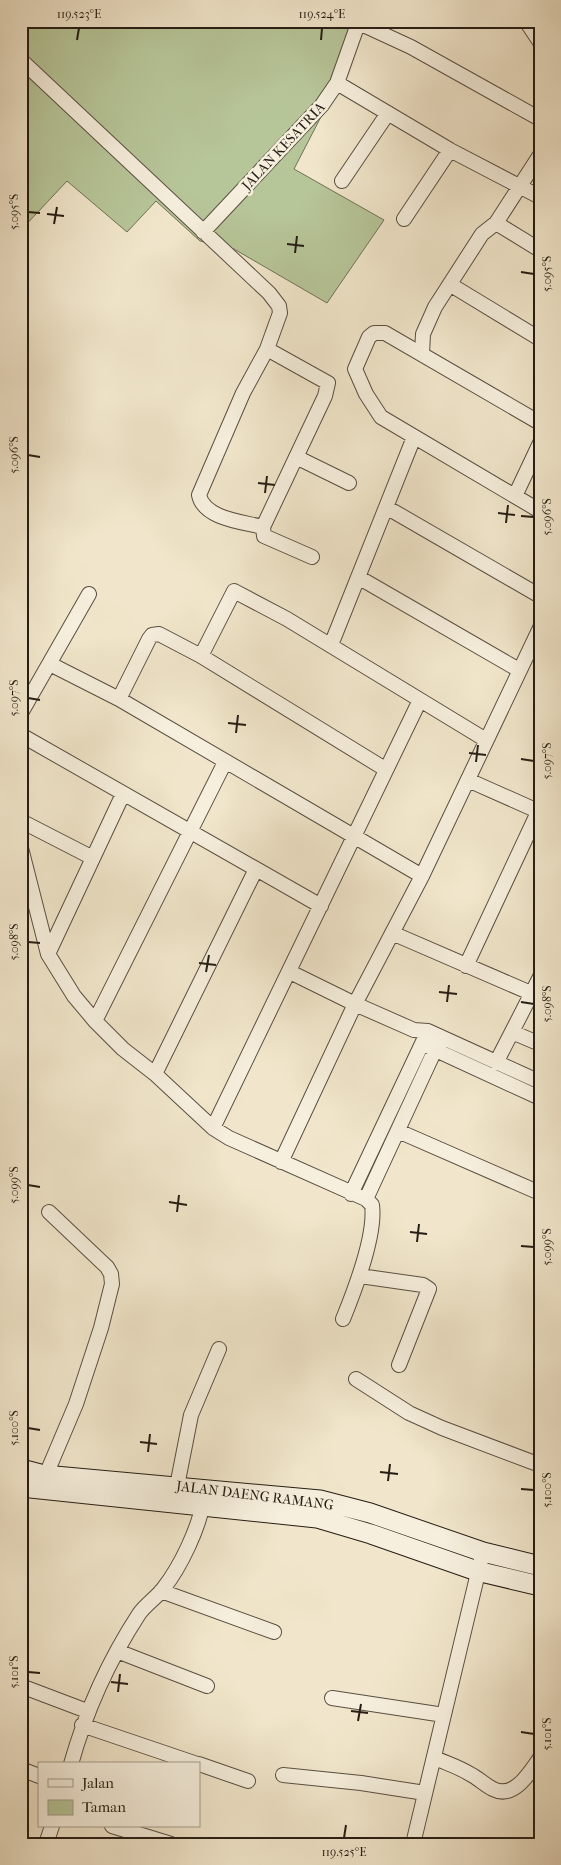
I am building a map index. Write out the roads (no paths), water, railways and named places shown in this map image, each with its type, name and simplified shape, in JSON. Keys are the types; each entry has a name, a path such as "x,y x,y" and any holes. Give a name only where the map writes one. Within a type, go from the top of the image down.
{"main road":[{"name":"JALAN DAENG RAMANG","path":"21,1469 43,1483 305,1508 357,1510 483,1552 539,1579"},
{"name":"JALAN DAENG RAMANG","path":"21,1487 43,1483 177,1486 204,1498"},
{"name":"JALAN DAENG RAMANG","path":"305,1508 352,1528 477,1571 539,1579"},
{"path":"352,1528 357,1510"}],"street":[{"path":"526,21 540,42"},
{"path":"359,22 411,48 540,119"},
{"name":"JALAN KESATRIA","path":"203,232 313,116 337,83 359,22"},
{"path":"21,60 269,292 279,306 279,318 267,350 243,392 199,495 204,508 217,515 263,527"},
{"path":"337,83 450,150 540,197"},
{"path":"342,181 388,113"},
{"path":"404,219 450,150"},
{"path":"422,354 423,334 427,322 482,234 496,223 540,155"},
{"path":"496,223 540,250"},
{"path":"451,285 540,339"},
{"path":"540,423 385,333 374,333 369,337 355,370 376,411 382,417 540,511"},
{"path":"267,350 328,383 325,396 263,527 264,536 312,557"},
{"path":"331,645 414,437"},
{"path":"515,496 540,443"},
{"path":"296,457 349,483"},
{"path":"386,507 540,596"},
{"path":"358,577 519,670"},
{"path":"201,656 234,591 331,645 486,740"},
{"path":"21,712 89,594"},
{"path":"280,1162 355,1004 422,876 540,628"},
{"path":"119,699 152,635 160,634 201,656 385,769"},
{"path":"50,664 119,699 422,876"},
{"path":"213,1128 420,700"},
{"path":"21,736 320,906"},
{"path":"95,1021 226,762"},
{"path":"466,966 539,810 468,780"},
{"path":"48,954 123,794"},
{"path":"21,821 93,858"},
{"path":"21,848 48,954 74,996 95,1021 123,1049 156,1074 213,1128 280,1162 366,1199 372,1205 373,1212 360,1276 343,1319"},
{"path":"156,1074 256,869"},
{"path":"392,934 535,996"},
{"path":"290,972 438,1043 540,1098"},
{"path":"496,1063 512,1032 535,996 540,977"},
{"path":"512,1032 540,1044"},
{"path":"352,1194 421,1035"},
{"path":"438,1043 496,1063 540,1082"},
{"path":"366,1199 438,1043"},
{"path":"398,1131 540,1193"},
{"path":"43,1483 76,1404 101,1328 112,1279 106,1267 49,1212"},
{"path":"360,1276 423,1285 428,1290 399,1365"},
{"path":"177,1486 191,1415 219,1349"},
{"path":"356,1379 408,1413 540,1465"},
{"path":"72,1762 85,1718 117,1651 140,1612 161,1591 178,1568 204,1498"},
{"path":"413,1844 483,1552"},
{"path":"161,1591 274,1632"},
{"path":"117,1651 207,1686"},
{"path":"21,1686 85,1718 193,1762"},
{"path":"332,1698 444,1715"},
{"path":"435,1758 470,1774 495,1790 503,1791 514,1789 540,1758"},
{"path":"200,1765 248,1781"},
{"path":"21,1768 38,1776"},
{"path":"283,1775 361,1783 425,1793"},
{"path":"46,1844 51,1828"},
{"path":"119,1828 171,1844"}]}
